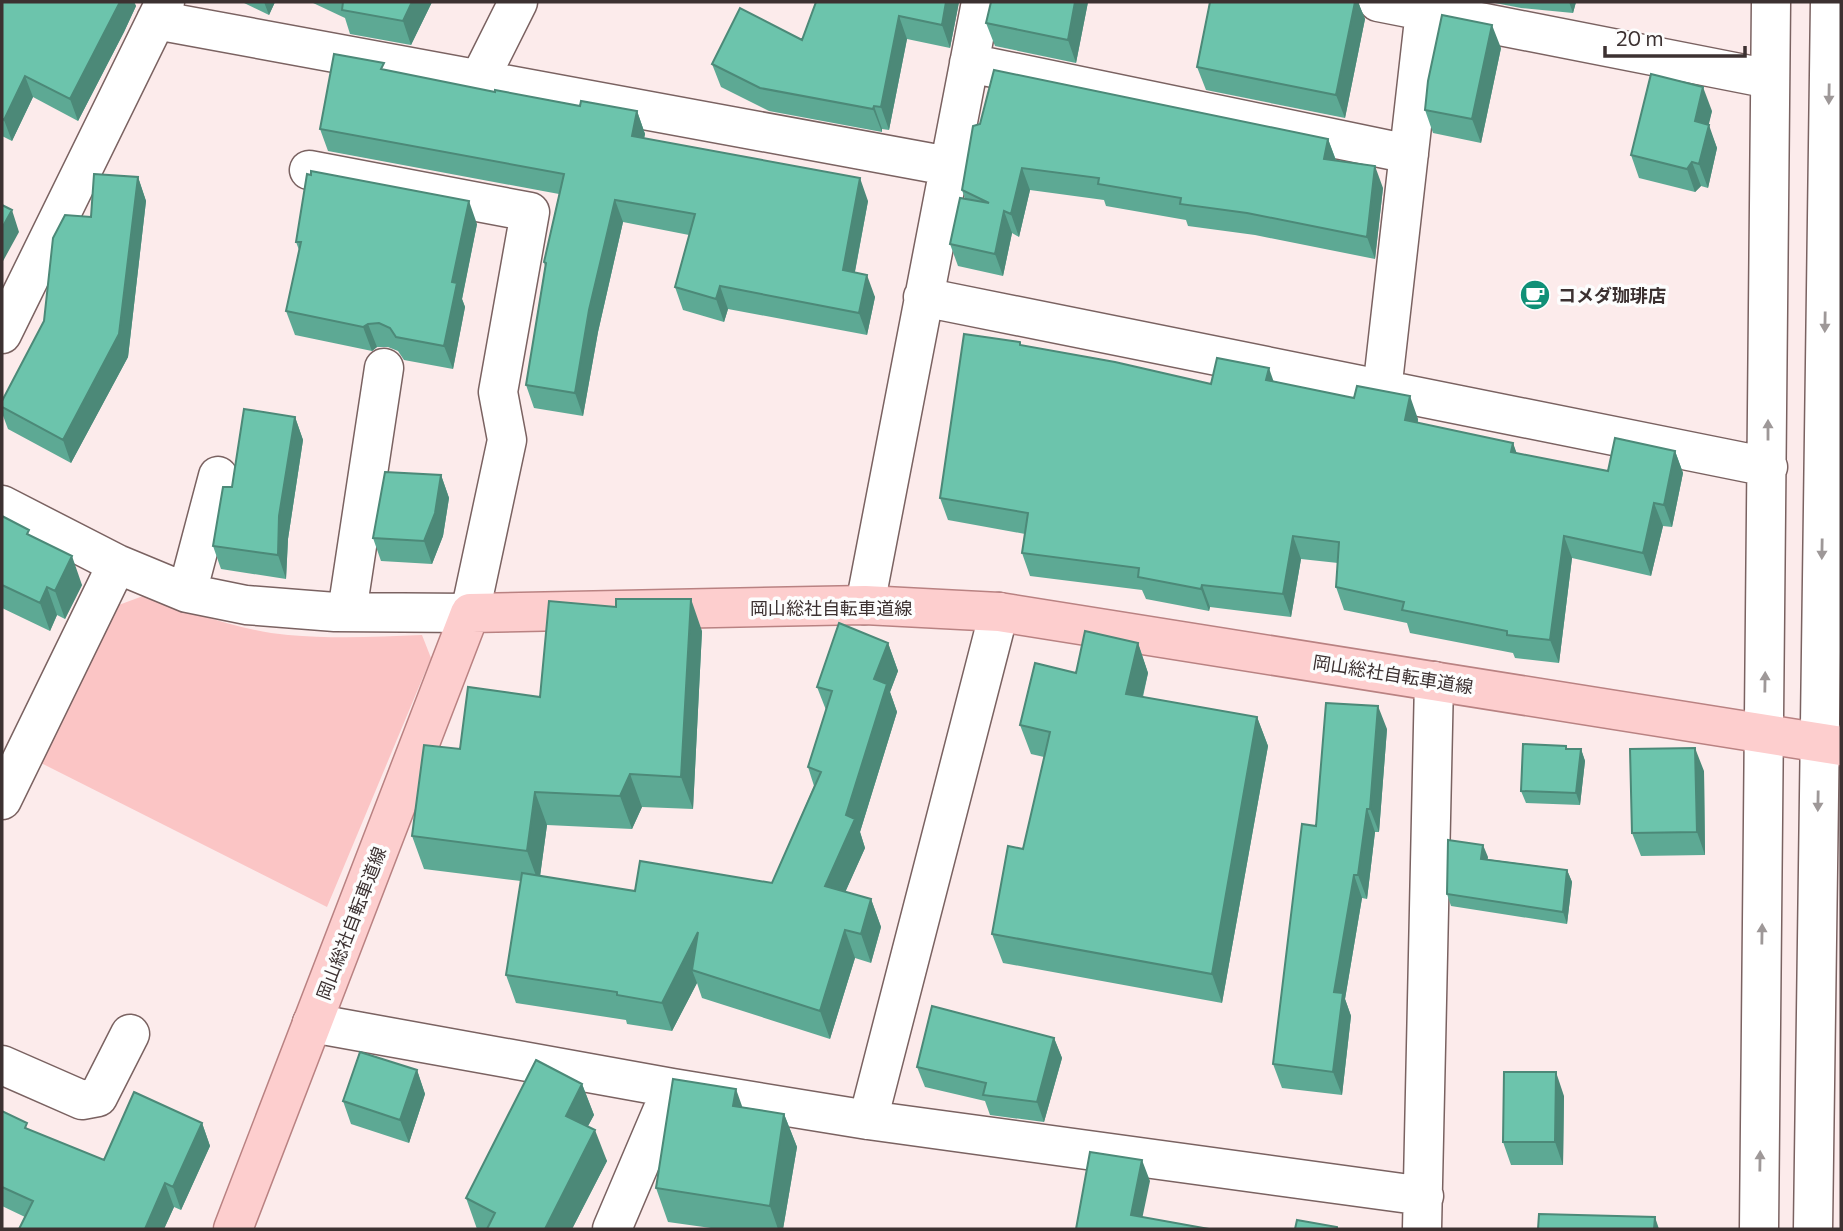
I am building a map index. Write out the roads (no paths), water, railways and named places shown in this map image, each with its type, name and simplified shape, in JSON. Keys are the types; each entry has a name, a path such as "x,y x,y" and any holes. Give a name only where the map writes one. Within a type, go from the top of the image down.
{"main road":[{"name":"岡山総社自転車道線","path":"233,1229 470,613 865,605 999,612 1830,744"}],"street":[{"path":"479,80 518,2"},
{"path":"865,605 981,2"},
{"path":"1378,2 1770,79"},
{"path":"1759,1229 1771,2"},
{"path":"1813,1229 1830,744 1830,2"},
{"path":"2,334 160,11 479,80 948,166"},
{"path":"1382,391 1425,11"},
{"path":"969,63 1409,154"},
{"path":"2,505 117,564 187,593 246,605 347,612 470,613 507,440 498,393 530,212 309,170"},
{"path":"923,297 1768,467"},
{"path":"347,612 384,368"},
{"path":"187,593 218,476"},
{"path":"2,800 117,564"},
{"path":"868,1120 999,612"},
{"path":"312,1023 672,1088 1423,1213 1434,681"},
{"path":"2,1065 82,1100 99,1097 130,1034"},
{"path":"612,1229 672,1088"}],"place":[{"name":"コメダ珈琲店","path":"1535,295"}]}
